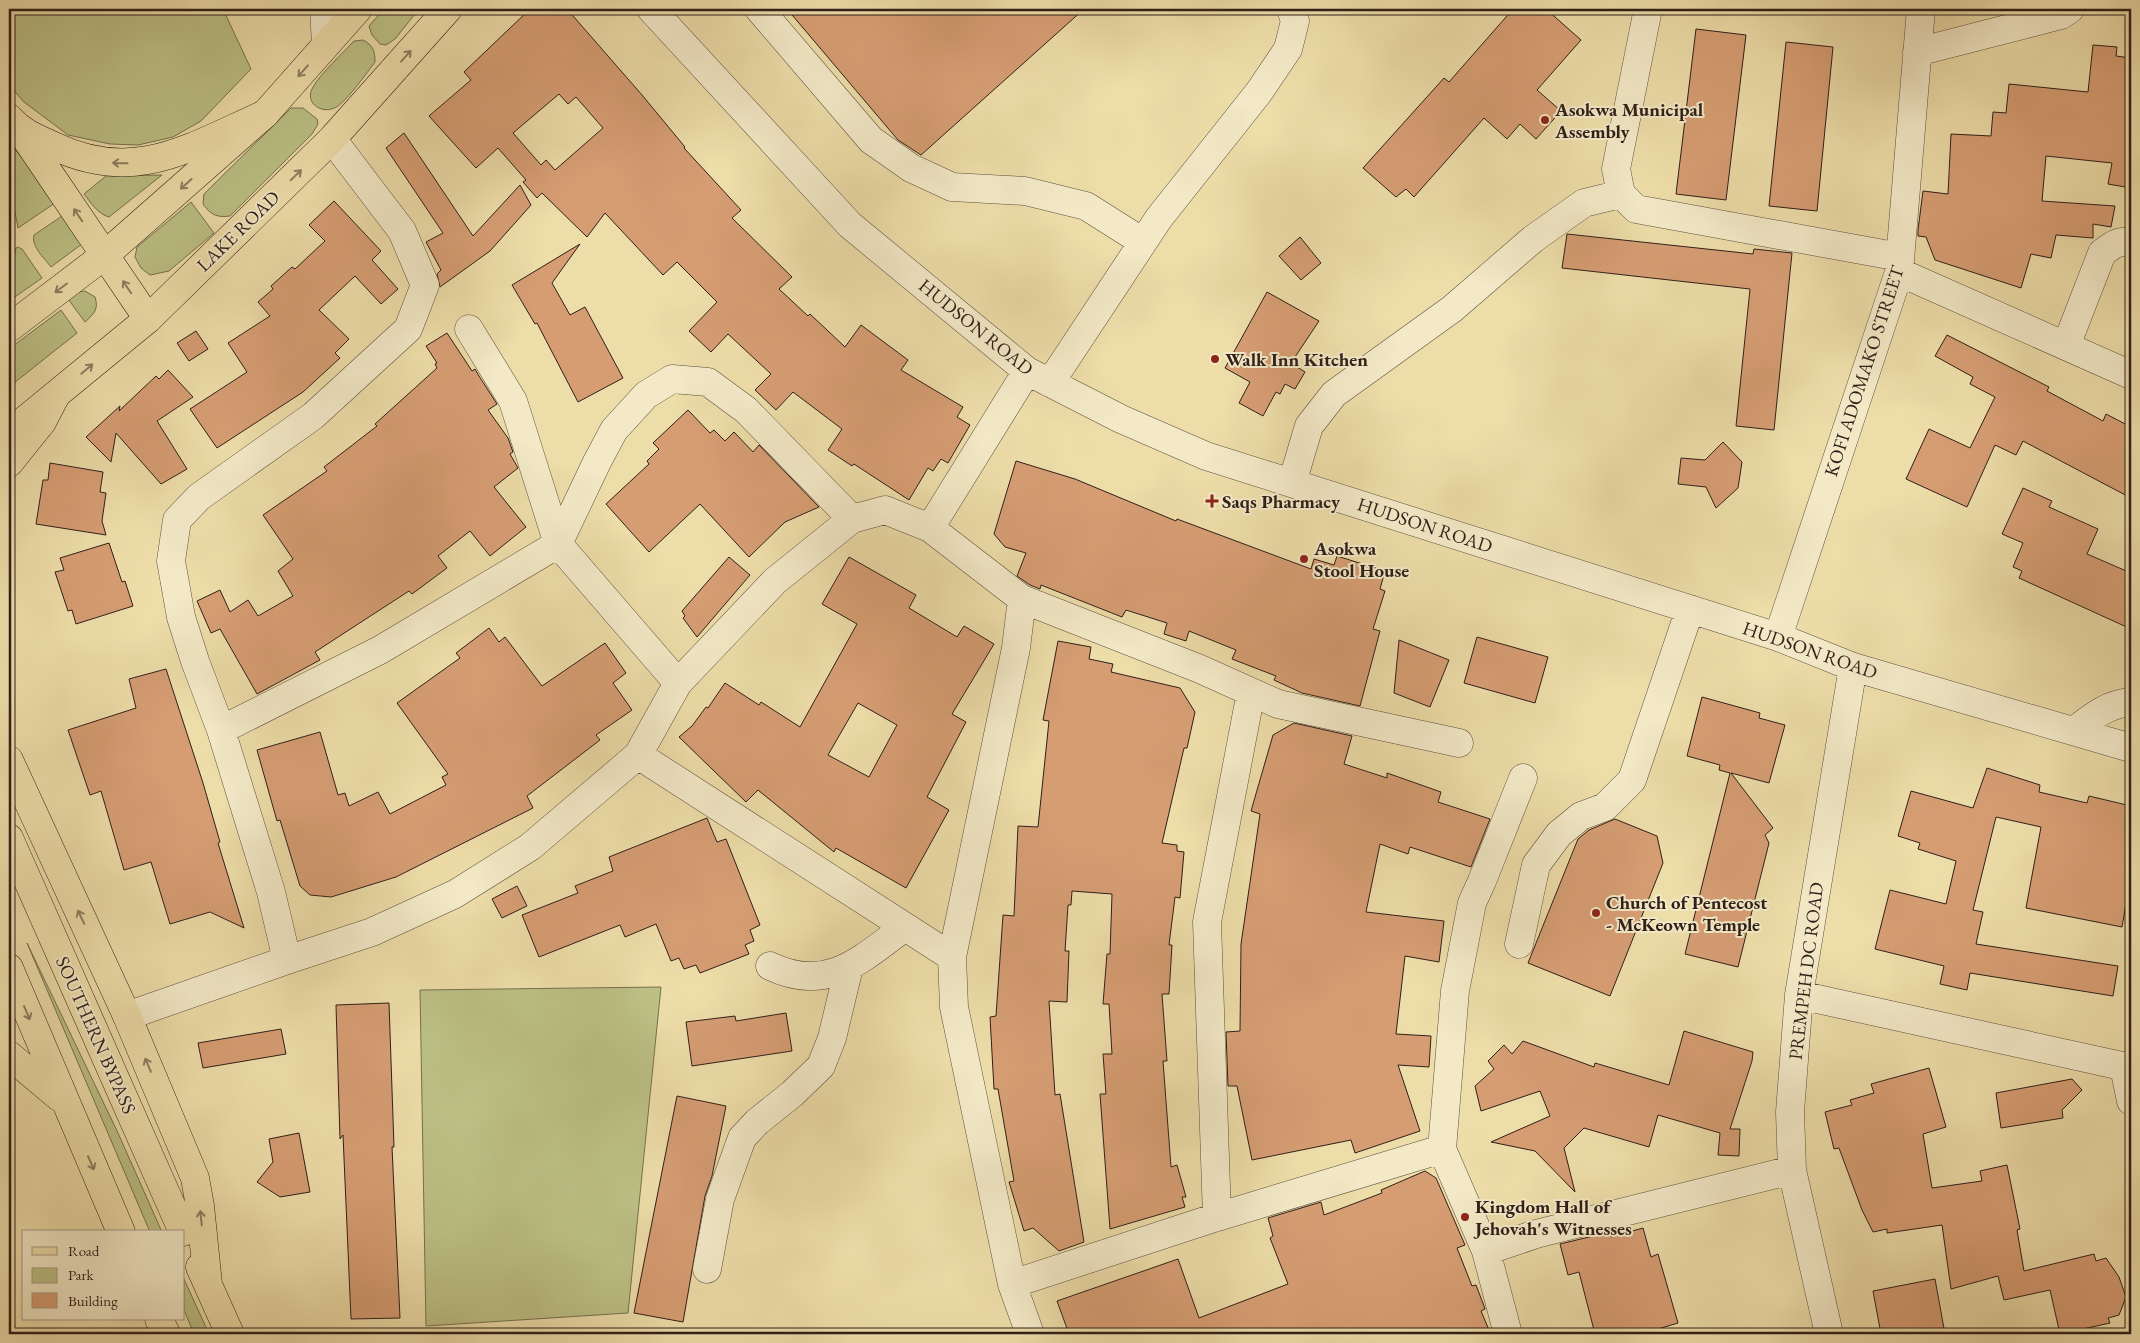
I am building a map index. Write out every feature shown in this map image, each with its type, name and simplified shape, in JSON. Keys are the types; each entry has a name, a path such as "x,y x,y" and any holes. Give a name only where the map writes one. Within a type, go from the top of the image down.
{"main road":[{"path":"9,328 105,255 264,114 358,9"},
{"name":"LAKE ROAD","path":"9,433 148,319 332,139 448,9"},
{"path":"14,124 70,154 97,162 124,164 171,156 264,114"},
{"path":"14,124 148,319"},
{"path":"9,464 42,422 56,395"},
{"path":"9,760 127,1016 195,1178 200,1206 208,1284"},
{"name":"SOUTHERN BYPASS","path":"9,838 182,1230"},
{"path":"9,968 64,1102 120,1230"},
{"path":"9,1055 64,1102"},
{"name":"SOUTHERN BYPASS","path":"185,1236 230,1334"},
{"path":"159,1320 166,1334"}],"street":[{"path":"324,9 326,44"},
{"name":"HUDSON ROAD","path":"651,9 850,225 1038,377 1121,419 1206,456 1778,637 1853,667 2131,748"},
{"path":"759,9 871,140 911,168 952,186 1025,191 1086,206 1143,242"},
{"path":"930,528 1038,377 1143,242 1159,218 1259,92 1288,49 1294,21 1291,9"},
{"path":"1648,9 1616,169 1621,194 1636,208 1900,265 2066,346 2131,375"},
{"path":"1915,9 1921,9"},
{"name":"KOFI ADOMAKO STREET","path":"1778,637 1900,265 1921,9"},
{"path":"1918,52 2061,15 2070,9"},
{"path":"287,960 271,892 221,730 194,662 181,617 171,561 177,520 199,497 313,416 408,329 425,285 402,230 332,139"},
{"path":"1292,483 1310,426 1334,394 1452,309 1533,239 1576,208 1584,203 1621,194"},
{"path":"2066,346 2102,253 2114,244 2126,241 2131,243"},
{"path":"469,329 513,401 558,544 678,683"},
{"path":"221,730 380,650 558,544 614,430 646,395 672,379 708,382 746,410 852,519"},
{"path":"127,1016 372,932 455,894 530,847 638,755 678,683 774,580 852,519 885,510 930,528 1022,599 1200,669 1278,704 1459,744"},
{"path":"1022,599 1016,648 952,957 954,1008 1012,1284 1030,1334"},
{"path":"1519,944 1536,866 1559,834 1581,816 1605,807 1632,780 1690,609"},
{"name":"PREMPEH DC ROAD","path":"1829,1334 1792,1170 1790,1112 1799,996 1853,667"},
{"path":"1217,1217 1207,922 1251,692"},
{"path":"2074,731 2102,710 2117,703 2131,702"},
{"path":"638,755 952,957"},
{"path":"1508,1334 1486,1251 1442,1149 1455,990 1472,902 1523,778"},
{"path":"770,966 787,974 806,977 828,974 850,967 905,927"},
{"path":"707,1269 720,1199 742,1138 757,1122 792,1094 821,1066 832,1038 850,967"},
{"path":"1799,996 2128,1067 2131,1101"},
{"path":"1012,1284 1217,1217 1442,1149"},
{"path":"1486,1251 1536,1234 1792,1170"}],"green space":[{"path":"9,9 223,9 251,69 201,121 173,137 138,145 110,144 68,135 24,102 9,85"},
{"path":"384,9 419,9 395,39 386,45 380,44 372,35 369,26"},
{"path":"363,40 373,49 375,62 352,92 338,106 327,110 316,107 311,99 313,87 326,70 354,41"},
{"path":"291,108 303,108 317,119 318,124 312,134 230,216 217,216 211,213 203,204 204,194"},
{"path":"9,142 58,201 18,228 9,181"},
{"path":"162,175 109,217 98,211 84,194 106,176"},
{"path":"191,202 214,233 169,271 150,275 141,268 135,257 137,247"},
{"path":"62,216 86,241 51,267 36,248 34,235"},
{"path":"16,248 22,249 42,278 9,301 9,281"},
{"path":"85,291 95,297 96,308 85,322 68,299 78,292"},
{"path":"61,310 77,333 9,387 9,349"},
{"path":"27,943 118,1133 161,1230 149,1230"},
{"path":"661,987 628,1313 426,1326 420,990"},
{"path":"185,1281 209,1334 194,1334 185,1312"}],"building":[{"path":"530,9 567,9 642,95 684,148 741,210 732,218 792,277 779,289 808,316 810,314 845,347 861,325 908,360 901,370 963,407 957,417 970,425 948,463 941,459 933,471 928,468 909,500 854,464 852,466 828,450 842,429 793,392 776,410 755,390 771,374 728,334 711,352 689,331 717,302 677,262 663,275 605,213 587,237 542,193 537,198 523,182 526,180 498,148 476,168 429,116 471,80 464,72","holes":["559,94 568,104 576,97 603,128 555,170 546,160 541,165 513,133"]},
{"path":"787,9 1084,9 921,155 898,140"},
{"path":"1513,9 1546,9 1581,40 1537,90 1561,111 1536,139 1520,124 1507,139 1484,118 1414,197 1406,189 1396,197 1363,168 1444,78 1449,82"},
{"path":"1696,29 1746,35 1726,200 1676,194"},
{"path":"1786,42 1833,47 1817,211 1769,206"},
{"path":"2093,45 2117,47 2116,56 2131,58 2131,188 2108,184 2112,163 2046,156 2042,201 2115,206 2111,227 2093,224 2093,238 2056,235 2051,258 2031,254 2021,288 1935,260 1926,237 1918,236 1918,230 1923,191 1948,194 1951,134 1991,136 1993,112 2006,113 2009,84 2088,92"},
{"path":"404,133 473,236 520,185 531,205 490,251 440,287 437,274 441,270 426,242 443,233 386,148"},
{"path":"334,201 381,251 372,260 398,289 381,304 355,276 319,310 349,339 335,353 340,358 303,392 217,448 190,409 247,372 228,343 270,316 258,302 273,289 271,286 292,267 295,269 325,241 309,225"},
{"path":"1567,234 1753,254 1754,249 1792,253 1774,430 1736,426 1750,289 1562,268"},
{"path":"1300,237 1321,263 1301,280 1279,256"},
{"path":"580,244 552,283 570,315 585,307 623,378 578,402 537,323 535,324 512,285"},
{"path":"1267,292 1319,321 1291,363 1305,372 1295,389 1285,384 1280,394 1276,392 1263,416 1239,403 1250,382 1225,368"},
{"path":"196,331 208,349 189,361 177,343"},
{"path":"447,333 472,371 475,369 497,404 488,410 508,438 513,452 510,454 518,468 494,487 526,527 490,556 470,531 438,556 447,568 412,594 409,591 315,652 320,660 257,694 220,629 211,633 197,601 220,590 230,612 248,600 258,616 293,596 278,571 293,559 263,515 327,471 324,467 377,426 375,424 437,368 435,364 437,363 426,346"},
{"path":"1947,335 2049,387 2047,391 2103,421 2106,414 2131,427 2131,498 2023,441 2016,455 1995,445 1967,507 1906,479 1929,429 1970,448 1995,397 1970,384 1973,377 1935,356"},
{"path":"168,370 193,397 157,421 187,469 161,484 116,433 111,462 86,437 120,406 119,411 156,376 159,379"},
{"path":"688,410 710,433 714,430 725,441 734,432 753,452 759,445 819,507 785,522 749,557 700,504 649,552 606,504 649,464 647,461 659,449 653,443"},
{"path":"1723,442 1742,462 1738,488 1716,508 1706,487 1678,484 1681,458 1705,460"},
{"path":"1016,461 1075,479 1176,521 1177,519 1311,569 1314,559 1334,565 1337,556 1385,571 1380,589 1385,591 1373,629 1380,631 1360,706 1302,693 1274,680 1276,676 1232,659 1236,650 1189,631 1186,641 1164,634 1167,623 1126,610 1122,617 1041,585 1040,589 1017,576 1026,553 1005,547 994,534"},
{"path":"50,463 103,472 100,492 106,493 102,521 106,535 36,524 43,480 48,480"},
{"path":"2023,488 2052,501 2049,507 2098,529 2087,554 2131,573 2131,629 2019,578 2022,571 2013,567 2023,543 2002,534"},
{"path":"109,543 122,582 125,581 133,606 76,624 72,610 68,611 55,572 64,570 60,558"},
{"path":"729,557 750,575 697,637 683,618 685,616 682,611"},
{"path":"849,557 916,595 909,608 957,637 964,626 994,644 952,714 966,722 927,797 949,810 906,888 836,848 834,852 758,790 746,802 679,737 692,726 706,707 708,708 725,683 759,705 761,702 800,727 857,624 822,604","holes":["858,703 897,725 869,777 828,755"]},
{"path":"489,628 499,642 505,637 542,686 605,643 626,673 613,683 632,710 596,735 600,740 527,796 533,808 396,877 331,897 310,895 300,886 280,820 277,821 257,750 320,732 338,795 345,793 349,806 378,792 390,814 446,785 442,777 448,774 397,703 460,658 456,653"},
{"path":"1477,637 1548,657 1535,703 1464,683"},
{"path":"1399,640 1449,660 1430,707 1394,693"},
{"path":"1058,641 1091,647 1089,659 1113,664 1111,672 1180,688 1195,712 1187,748 1184,748 1162,843 1177,845 1177,851 1184,852 1180,898 1175,897 1169,945 1172,945 1169,994 1162,994 1167,1061 1163,1061 1171,1167 1177,1165 1186,1197 1182,1197 1185,1207 1110,1229 1100,1094 1106,1094 1103,1054 1112,1054 1109,1004 1103,1004 1107,954 1110,954 1112,894 1072,891 1071,905 1068,905 1065,951 1069,951 1067,1002 1049,1001 1055,1095 1060,1094 1084,1242 1059,1251 1033,1228 1024,1231 1009,1182 1014,1181 998,1089 994,1089 990,1017 996,1016 1003,915 1014,916 1018,826 1038,827 1049,721 1043,720"},
{"path":"166,669 203,783 220,842 218,843 244,928 210,912 170,924 151,862 124,870 101,791 90,795 68,730 136,708 129,679"},
{"path":"1702,697 1760,713 1759,718 1785,725 1769,783 1731,773 1773,828 1765,835 1769,843 1738,967 1685,954 1730,773 1719,770 1720,765 1687,756"},
{"path":"1294,723 1352,736 1344,764 1387,778 1387,773 1441,792 1438,802 1490,819 1471,867 1410,847 1408,854 1380,844 1366,912 1444,921 1439,962 1405,956 1396,1034 1431,1036 1429,1067 1398,1065 1420,1131 1355,1153 1351,1140 1252,1160 1237,1086 1228,1086 1226,1032 1240,1031 1241,944 1260,814 1251,811 1273,735"},
{"path":"1987,768 2040,785 2039,792 2087,803 2089,796 2131,806 2131,875 2122,927 2026,908 2041,827 1996,817 1973,910 1983,912 1976,944 2118,966 2113,996 1970,973 1967,990 1940,984 1944,966 1875,949 1890,890 1946,904 1956,861 1918,849 1920,843 1898,836 1911,791 1973,808"},
{"path":"707,818 717,842 726,839 760,925 750,930 754,941 745,945 749,954 700,973 696,965 684,969 679,958 671,961 656,924 625,937 620,925 539,957 522,915 578,893 575,886 613,871 609,857"},
{"name":"Church of Pentecost - McKeown Temple","path":"1615,819 1657,836 1663,863 1610,996 1528,963 1578,839 1589,830"},
{"path":"517,886 527,906 502,918 492,899"},
{"path":"389,1003 394,1147 392,1147 400,1318 351,1319 343,1135 340,1139 336,1005"},
{"path":"786,1013 792,1051 692,1066 686,1022 735,1016 736,1021"},
{"path":"281,1029 286,1054 203,1068 198,1043"},
{"path":"1684,1031 1753,1052 1752,1061 1730,1129 1740,1129 1739,1156 1718,1155 1720,1133 1658,1115 1649,1147 1584,1128 1564,1148 1575,1192 1535,1151 1491,1142 1550,1116 1540,1091 1481,1111 1475,1086 1494,1069 1488,1061 1504,1045 1512,1054 1523,1041 1594,1067 1595,1063 1669,1085"},
{"path":"1929,1068 1946,1127 1923,1134 1932,1188 1982,1181 1980,1171 2007,1165 2020,1229 2017,1230 2024,1271 2094,1254 2096,1261 2106,1258 2119,1277 2126,1297 2119,1315 2108,1318 2110,1323 2060,1334 2050,1290 2004,1300 1998,1276 1951,1289 1942,1225 1887,1233 1887,1229 1873,1232 1862,1210 1839,1148 1834,1149 1825,1112 1852,1105 1850,1100 1874,1093 1871,1084"},
{"path":"2072,1079 2082,1090 2062,1110 2063,1118 2001,1128 1996,1093"},
{"path":"677,1096 726,1106 712,1176 705,1196 683,1322 634,1313"},
{"path":"299,1133 310,1192 280,1197 257,1182 273,1162 269,1139"},
{"path":"1425,1171 1436,1178 1465,1245 1457,1248 1472,1286 1476,1285 1485,1309 1481,1311 1489,1330 1477,1334 1069,1334 1057,1301 1178,1259 1199,1318 1288,1284 1270,1238 1273,1236 1268,1218 1321,1202 1324,1215 1382,1193 1381,1190"},
{"path":"1643,1228 1651,1257 1658,1254 1678,1323 1661,1328 1663,1334 1595,1334 1579,1272 1568,1275 1560,1244 1610,1232 1611,1237"},
{"path":"1935,1279 1945,1334 1881,1334 1873,1291"}],"place":[{"name":"Asokwa Municipal Assembly","path":"1545,120"},
{"name":"Walk Inn Kitchen","path":"1215,359"},
{"name":"Saqs Pharmacy","path":"1212,501"},
{"name":"Asokwa Stool House","path":"1304,559"},
{"name":"Church of Pentecost - McKeown Temple","path":"1596,913"},
{"name":"Kingdom Hall of Jehovah's Witnesses","path":"1465,1217"}]}
